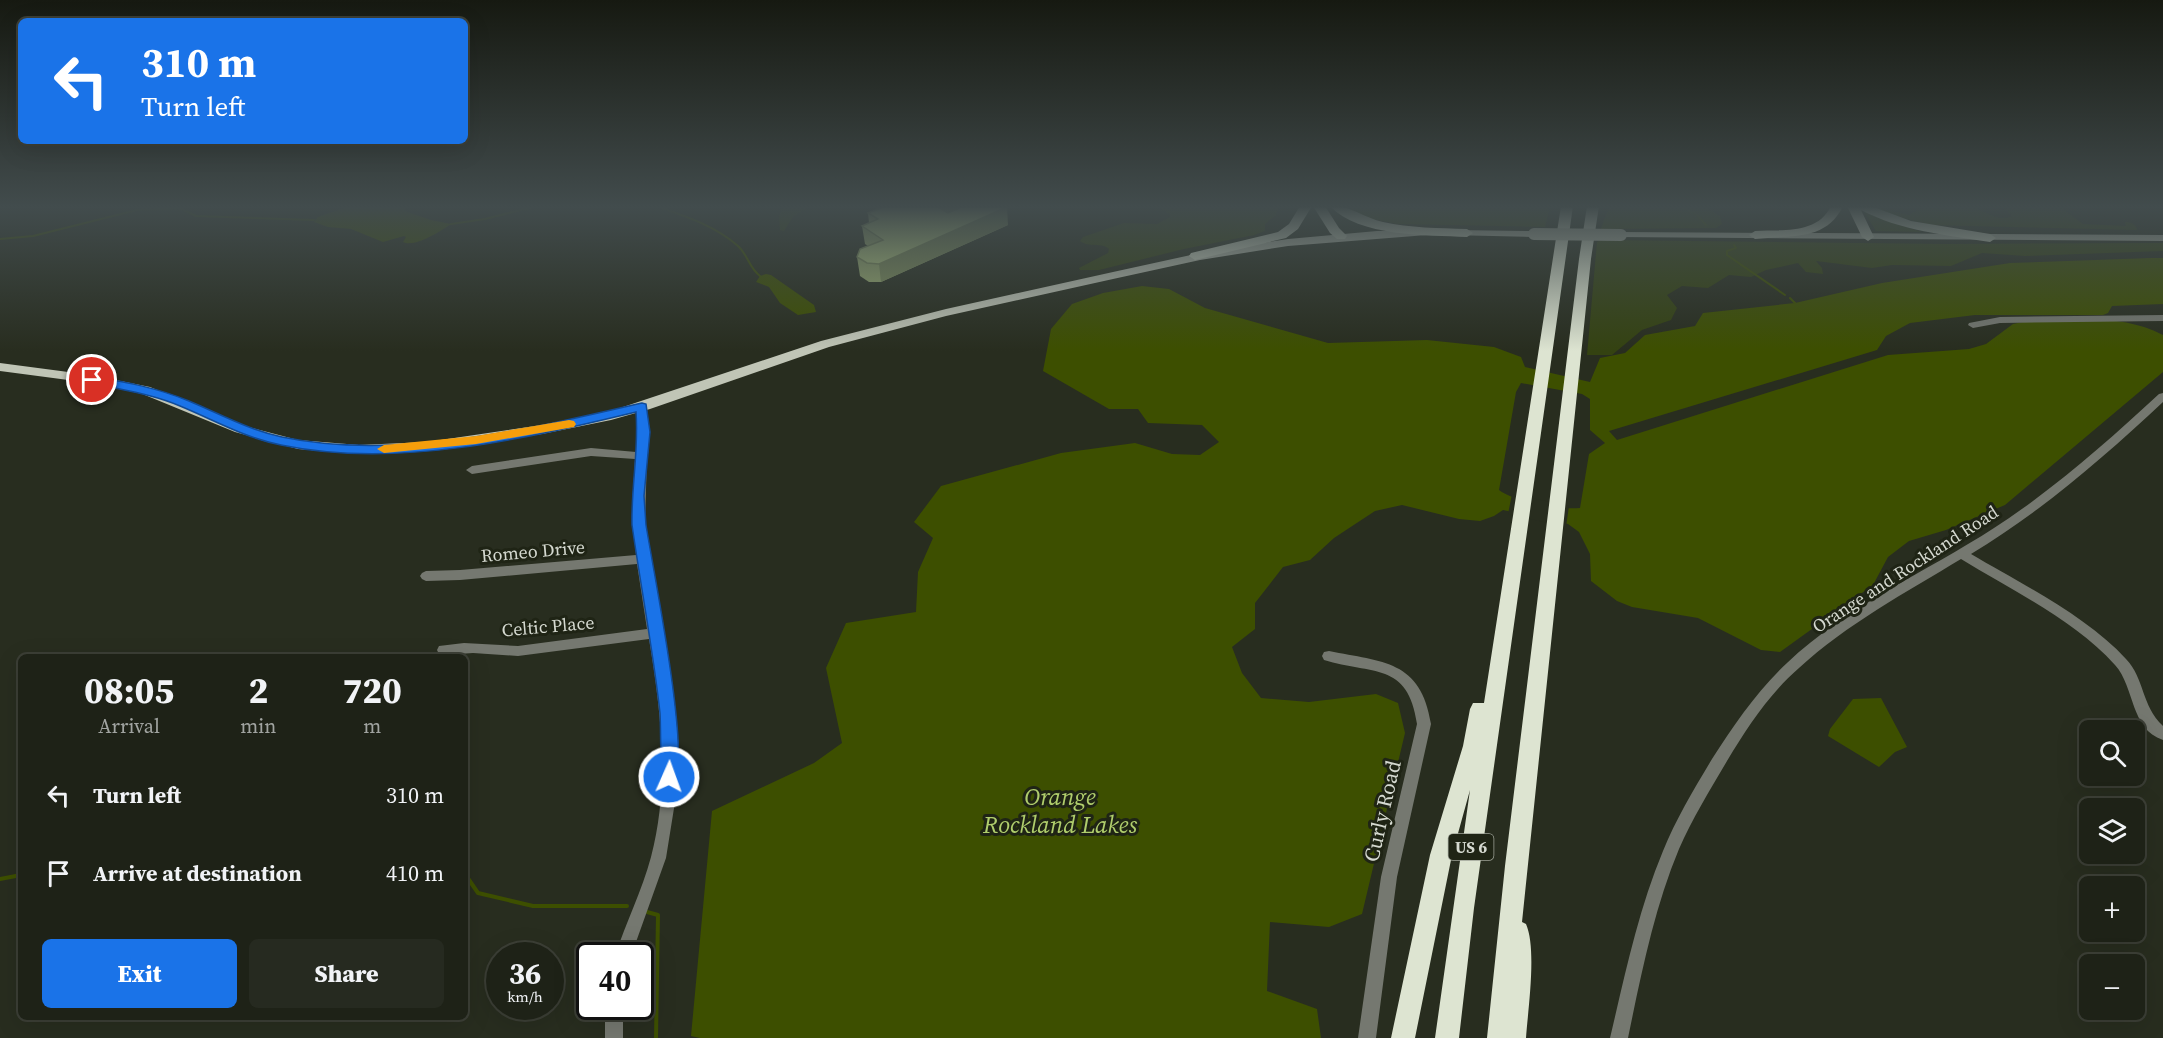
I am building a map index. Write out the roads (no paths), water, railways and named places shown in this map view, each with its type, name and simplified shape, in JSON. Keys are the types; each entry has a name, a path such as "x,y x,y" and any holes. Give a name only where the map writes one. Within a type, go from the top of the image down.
{"highway":[{"path":"1195,256 1201,254"},
{"name":"US 6","path":"1448,1038 1456,955 1559,254"},
{"name":"US 6","path":"1499,1038 1516,866 1587,254"},
{"path":"1402,1038 1446,834 1473,746 1480,708 1499,657"},
{"path":"1514,1038 1520,964 1516,866"}],"main road":[{"path":"0,367 113,383 145,390 183,403 242,430 280,441 335,448 398,449 557,427 642,407 824,344 909,321 1204,254"}],"street":[{"path":"1973,325 2000,320 2163,318"},
{"name":"Orange and Rockland Road","path":"1619,1038 1644,934 1672,848 1694,804 1743,723 1777,681 1835,631 1996,531 2071,478 2163,396"},
{"path":"628,942 662,846 671,756 664,684 644,558 638,496 644,432 642,407"},
{"path":"472,470 591,452 641,456"},
{"path":"1960,553 2060,614 2121,662 2134,683 2144,713 2150,723 2163,734"},
{"name":"Romeo Drive","path":"426,576 460,575 644,558"},
{"name":"Celtic Place","path":"444,650 486,647 500,651 518,651 655,633"},
{"name":"Curly Road","path":"1329,656 1389,670 1405,679 1416,690 1423,705 1424,724 1389,877 1367,1038"},
{"path":"614,1020 614,1038"}],"water":[{"name":"Orange Rockland Lakes","path":"2163,258 2163,304 2112,306 2108,313 2103,315 1975,315 1910,323 1886,336 1877,350 1609,431 1617,440 1888,355 1969,349 1986,344 2013,324 2023,322 2094,319 2129,323 2163,335 2163,372 2005,505 1946,530 1909,541 1888,557 1873,585 1780,652 1761,650 1698,618 1632,607 1617,601 1591,581 1590,554 1579,532 1568,524 1503,510 1480,521 1459,519 1402,505 1375,511 1334,538 1310,560 1283,567 1255,603 1255,629 1232,647 1242,673 1261,698 1309,702 1376,694 1398,703 1405,733 1362,914 1329,927 1270,922 1267,991 1317,1009 1321,1038 700,1038 691,1036 712,811 814,763 842,743 826,668 846,623 916,612 918,572 933,538 914,522 941,486 1061,453 1135,443 1172,454 1200,455 1219,442 1202,425 1148,423 1138,409 1109,409 1043,371 1051,329 1072,304 1103,293 1142,286 1169,289 1205,308 1328,343 1427,340 1494,347 1521,357 1525,367 1590,382 1600,358 1625,353 1645,335 1695,326 1703,313 1795,303 1882,283 2010,263","holes":["1521,383 1582,394 1590,399 1590,430 1605,443 1589,454 1580,508 1561,508 1538,504 1515,498 1499,490 1516,392"]},
{"path":"771,275 814,305 816,312 798,315 780,303 769,287 756,282 760,276"},
{"path":"1881,698 1907,747 1895,752 1879,767 1828,736 1830,729 1853,699"}],"waterway":[{"path":"744,254 760,276"},
{"path":"1727,254 1785,295"},
{"path":"1790,298 1795,303"},
{"path":"0,879 18,876"},
{"path":"468,878 478,893 533,906 627,906"},
{"path":"647,912 658,915 656,1038"}]}
